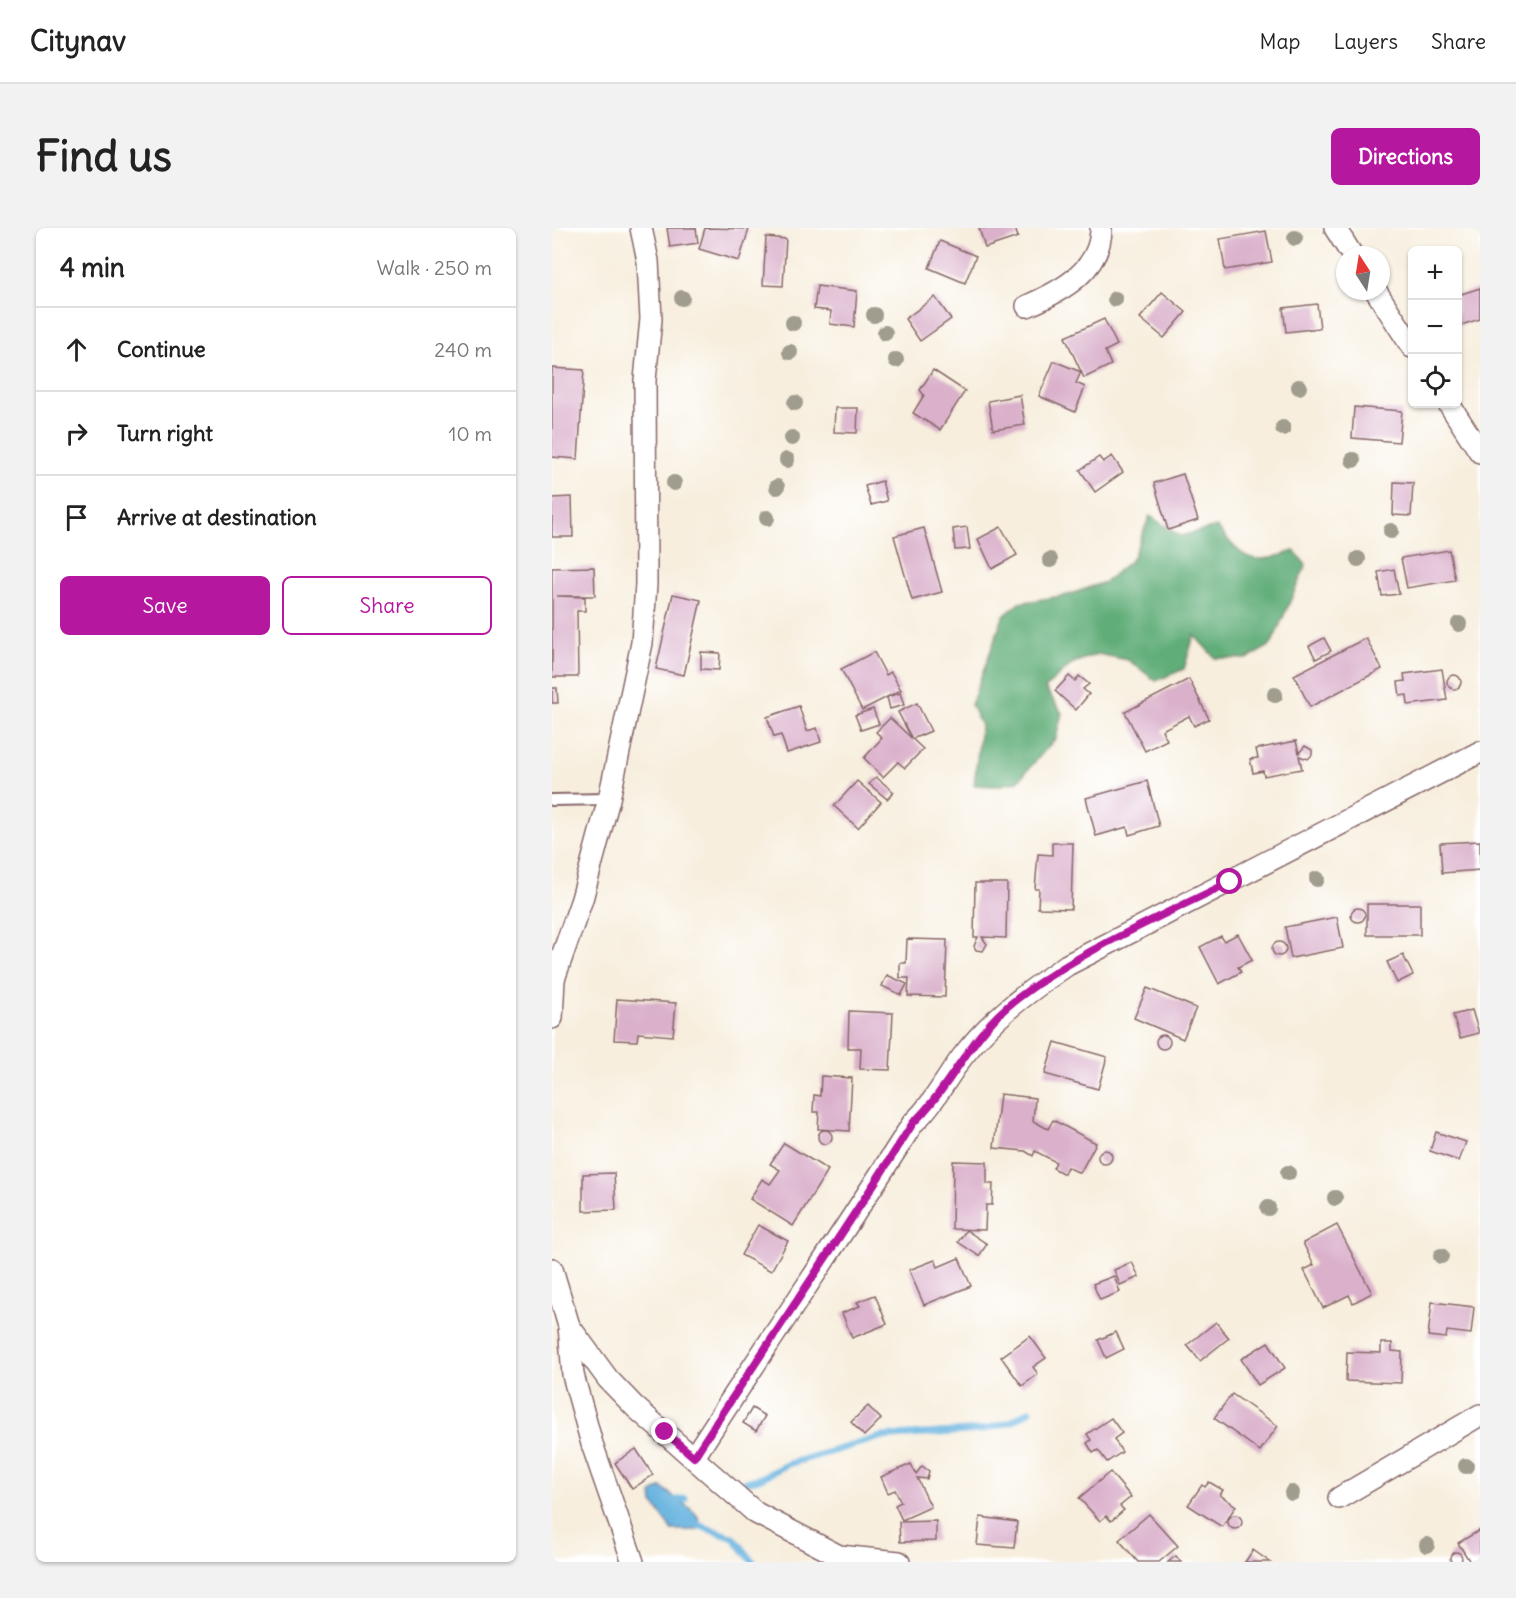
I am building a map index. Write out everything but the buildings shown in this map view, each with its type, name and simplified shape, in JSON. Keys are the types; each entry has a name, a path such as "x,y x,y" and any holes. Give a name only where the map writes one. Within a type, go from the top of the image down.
{"street":[{"path":"552,1018 554,979 582,899 609,799 642,643 646,584 645,380 651,320 648,261 641,228"},
{"path":"1027,306 1060,292 1088,268 1101,244 1101,228"},
{"path":"1335,228 1346,246"},
{"path":"1382,300 1408,339"},
{"path":"1452,408 1480,452"},
{"path":"694,1457 768,1340 847,1228 913,1123 925,1112 964,1054 1007,1007 1067,965 1480,752"},
{"path":"552,1269 569,1326 573,1375 592,1444 633,1562"},
{"path":"569,1326 608,1379 635,1407 756,1513 840,1556 899,1562"},
{"path":"1339,1497 1480,1415"}],"lane":[{"path":"552,800 609,799"}],"green space":[{"path":"1150,516 1180,536 1217,527 1242,553 1258,559 1294,551 1306,565 1271,645 1247,659 1215,658 1194,635 1184,669 1156,681 1128,660 1098,654 1073,663 1045,688 1062,713 1056,738 1018,781 996,786 974,785 981,726 971,705 1003,617 1019,603 1068,595 1105,582 1132,559"}],"water":[{"path":"662,1487 696,1515 700,1520 697,1530 672,1530 653,1503 652,1493"}],"waterway":[{"path":"746,1482 761,1478 788,1464 881,1437 982,1430 1011,1422 1029,1411"},
{"path":"670,1501 685,1499"},
{"path":"692,1523 734,1538 753,1562"}],"route":[{"path":"665,1432 694,1457 768,1340 847,1228 913,1123 925,1112 964,1054 1007,1007 1067,965 1230,882"}]}
